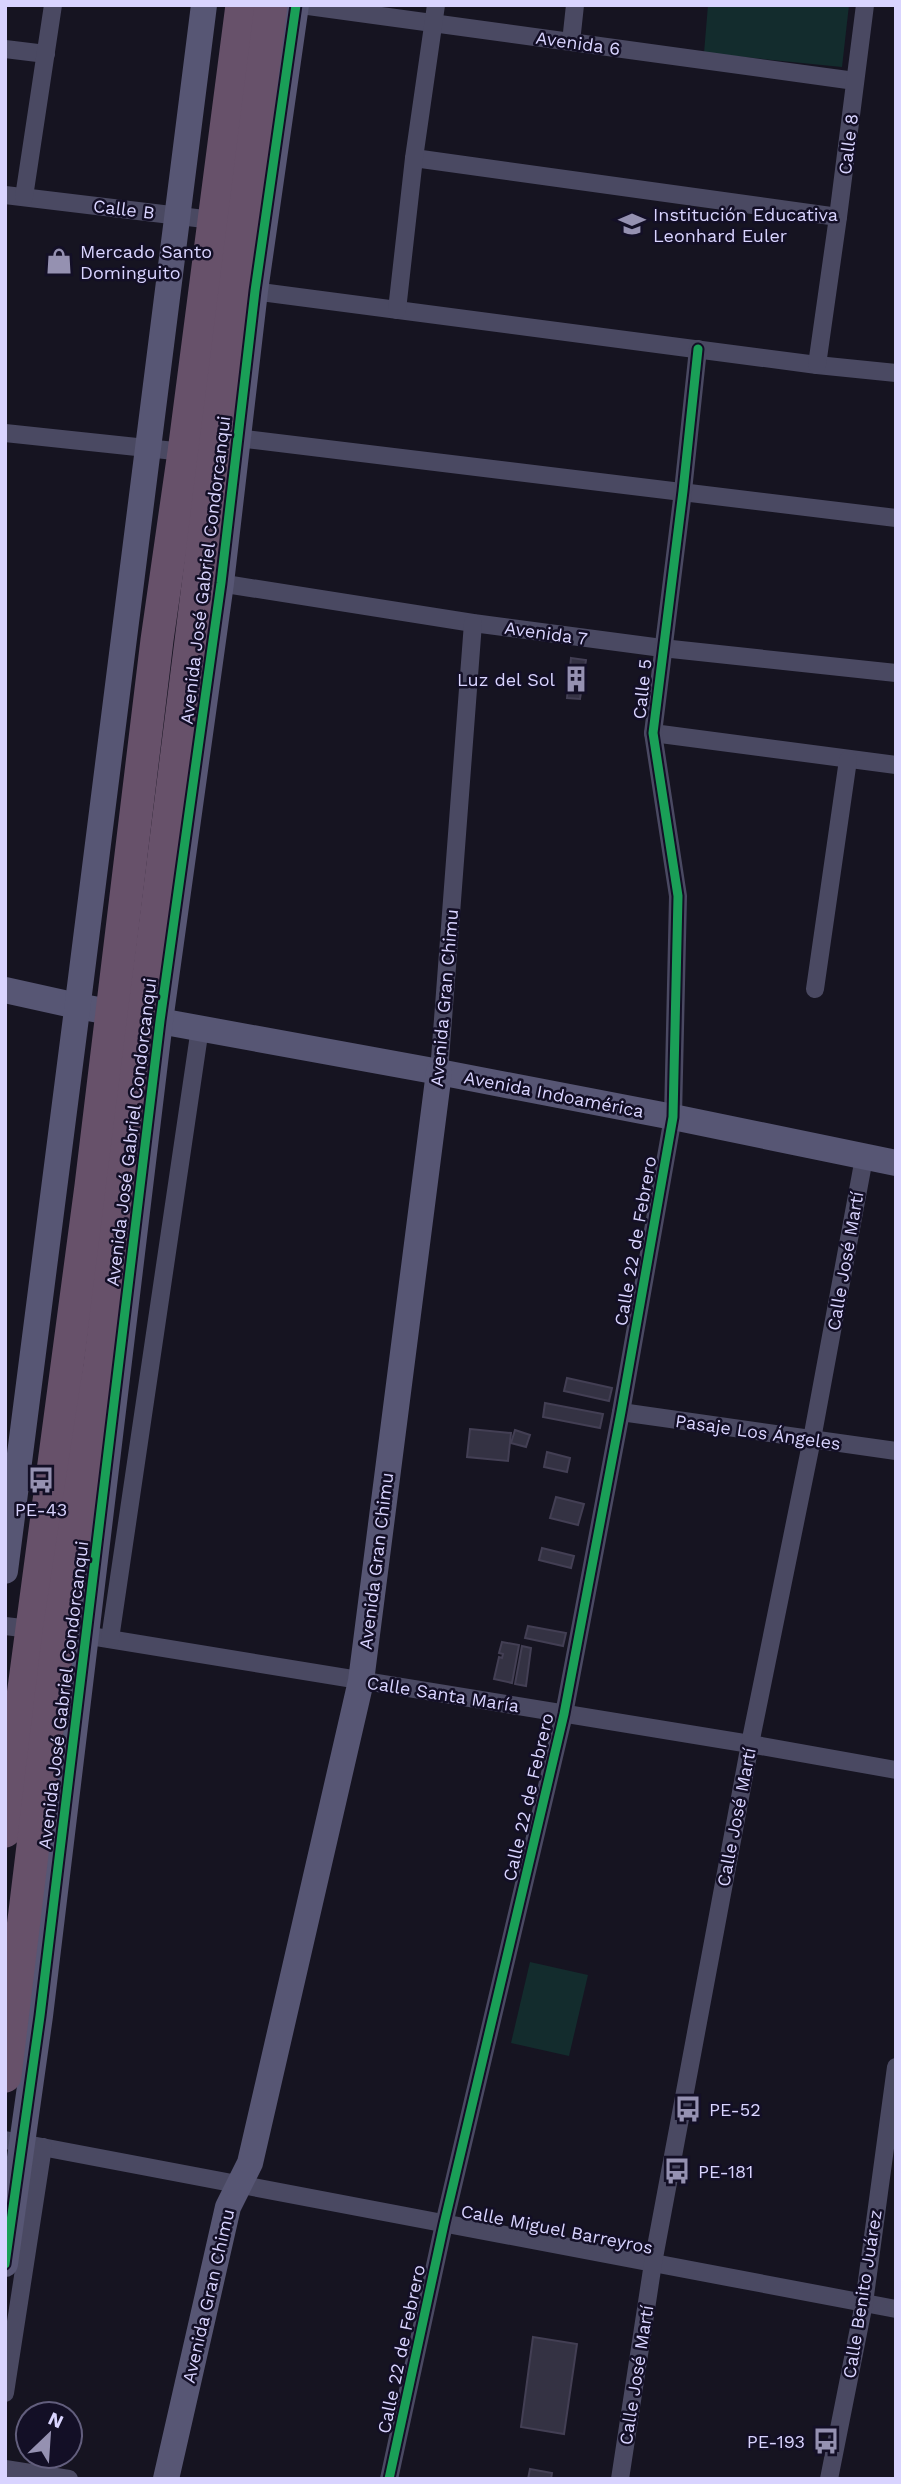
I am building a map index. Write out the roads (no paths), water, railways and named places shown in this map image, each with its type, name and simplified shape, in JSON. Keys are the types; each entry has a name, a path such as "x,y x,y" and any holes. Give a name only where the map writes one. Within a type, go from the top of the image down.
{"highway":[{"name":"Avenida José Gabriel Condorcanqui","path":"5,2076 58,1632 100,1365 138,1017 210,582 245,290 228,222 242,5"},
{"name":"Avenida José Gabriel Condorcanqui","path":"138,1017 157,640 184,452 271,5"},
{"name":"Avenida José Gabriel Condorcanqui","path":"5,1831 58,1632"}],"street":[{"path":"24,197 52,5"},
{"path":"5,1570 150,448 204,5"},
{"name":"Avenida 6","path":"299,5 435,14 571,42 855,81"},
{"name":"Avenida José Gabriel Condorcanqui","path":"245,290 299,5"},
{"path":"571,42 575,5"},
{"name":"Calle 8","path":"817,365 865,5"},
{"path":"397,310 414,158 435,14"},
{"path":"5,49 46,54"},
{"path":"414,158 838,217"},
{"name":"Calle B","path":"5,195 228,222"},
{"path":"245,290 896,373"},
{"name":"Calle 5","path":"673,1117 678,896 653,733 698,349"},
{"path":"5,433 184,452 227,437 896,518"},
{"name":"Avenida 7","path":"210,582 473,623 662,648 896,673"},
{"name":"Avenida Gran Chimu","path":"166,2479 228,2207 250,2163 361,1681 439,1072 473,623"},
{"path":"653,733 896,765"},
{"path":"815,989 848,760"},
{"name":"Avenida Indoamérica","path":"5,989 77,1006 439,1072 896,1163"},
{"path":"58,1632 200,1028"},
{"name":"Calle 22 de Febrero","path":"389,2479 444,2224 564,1714 673,1117"},
{"name":"Calle José Martí","path":"620,2479 653,2263 864,1158"},
{"name":"Pasaje Los Ángeles","path":"621,1412 896,1451"},
{"name":"Avenida José Gabriel Condorcanqui","path":"5,2264 40,2016 58,1632"},
{"name":"Calle Santa María","path":"58,1632 896,1770"},
{"name":"Calle Benito Juárez","path":"829,2479 864,2303 896,2067"},
{"path":"5,2393 23,2143"},
{"name":"Calle Miguel Barreyros","path":"23,2143 896,2309"},
{"path":"5,2469 69,2479"}],"place":[{"name":"Institución Educativa Leonhard Euler","path":"632,224"},
{"name":"Mercado Santo Dominguito","path":"59,261"},
{"name":"Luz del Sol","path":"576,679"},
{"name":"PE-43","path":"41,1480"},
{"name":"PE-52","path":"688,2109"},
{"name":"PE-181","path":"677,2171"},
{"name":"PE-193","path":"826,2441"}]}
